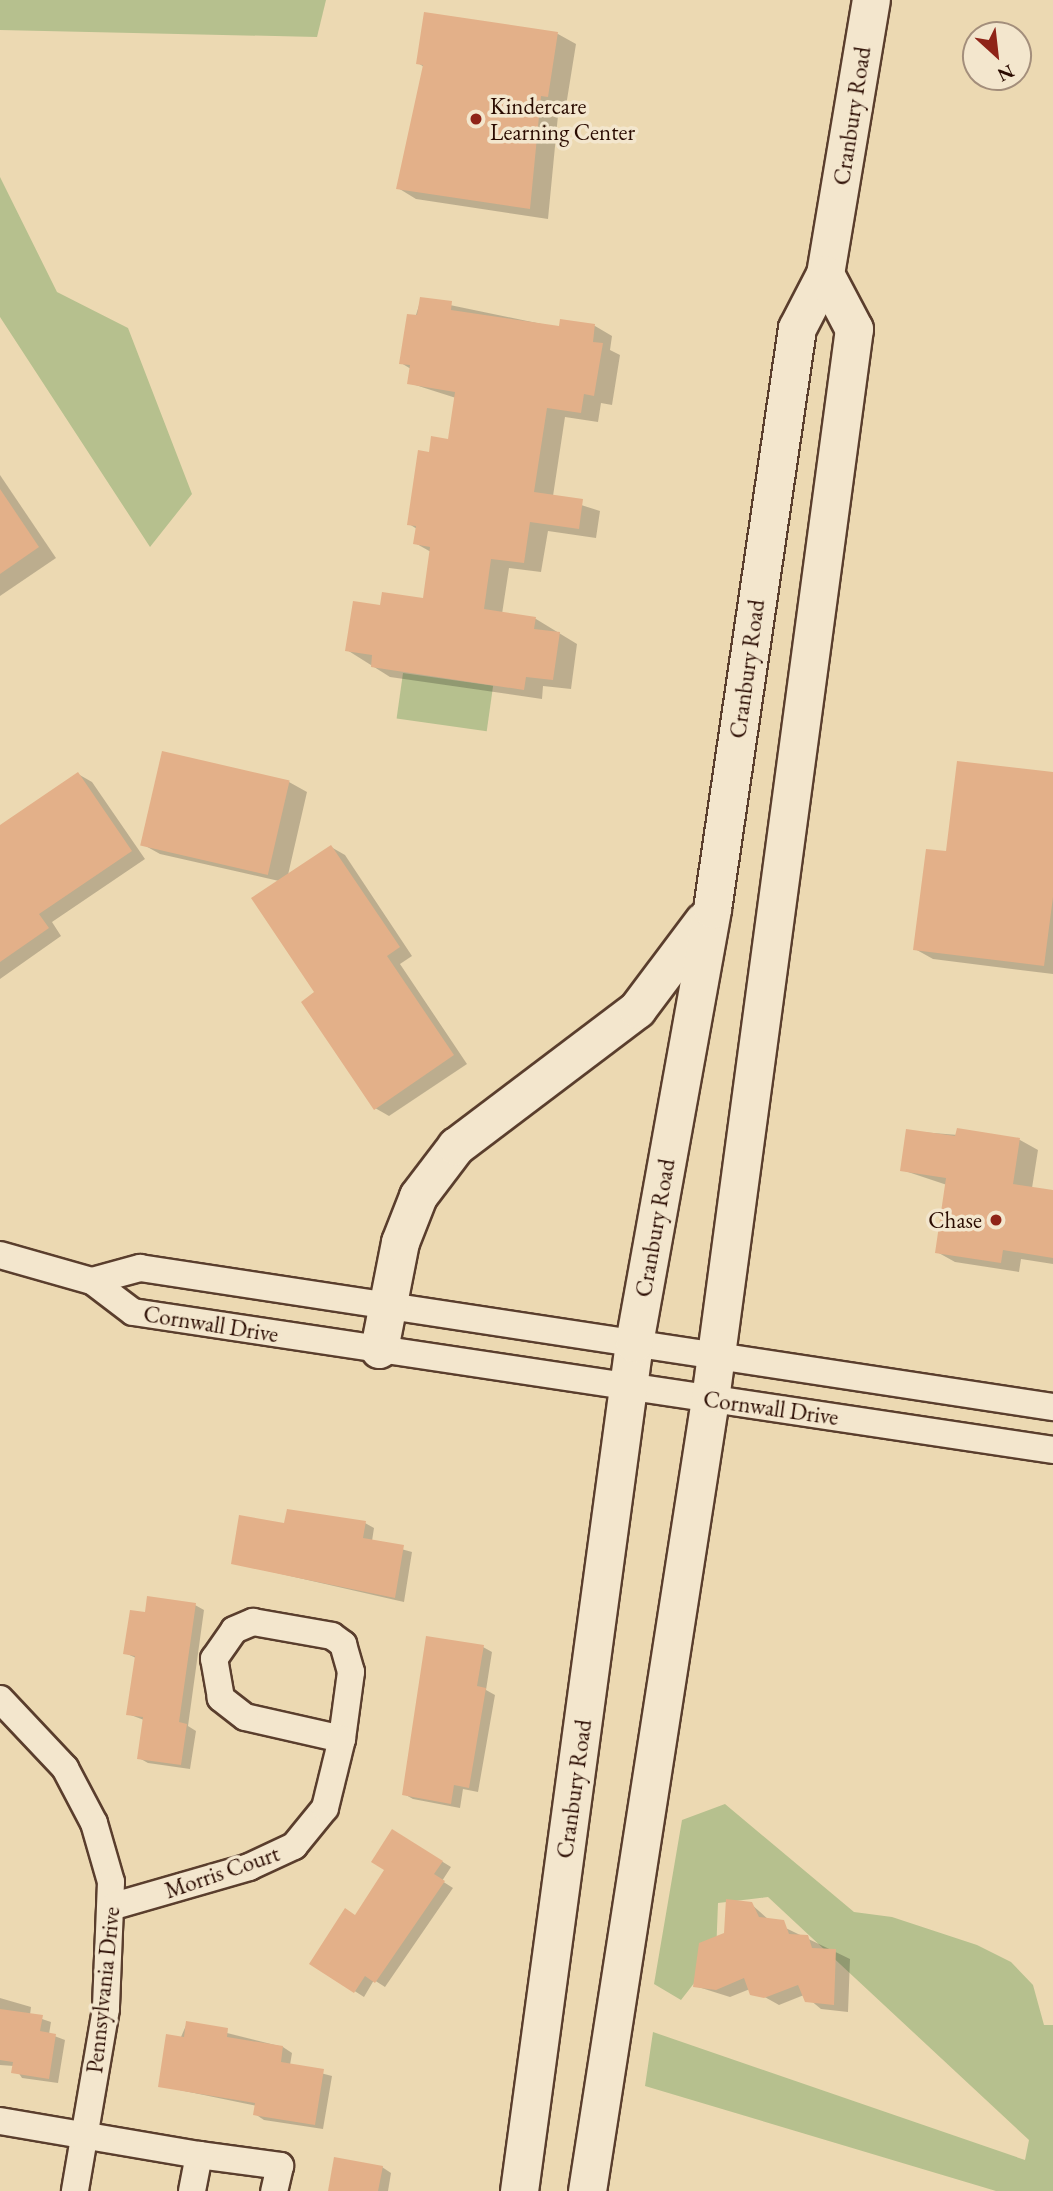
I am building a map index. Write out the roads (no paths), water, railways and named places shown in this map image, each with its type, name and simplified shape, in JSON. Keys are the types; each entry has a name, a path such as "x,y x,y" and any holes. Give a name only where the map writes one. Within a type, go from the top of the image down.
{"main road":[{"name":"Cranbury Road","path":"519,2191 634,1343 712,909 797,328 825,274 871,0"},
{"path":"587,2191 710,1399 854,329 825,274"},
{"path":"379,1349 387,1306 418,1196 456,1146 637,1009 664,981 712,909"}],"street":[{"path":"0,1255 92,1281"},
{"name":"Cornwall Drive","path":"92,1281 140,1268 1053,1407"},
{"name":"Cornwall Drive","path":"92,1281 133,1312 1053,1450"},
{"name":"Morris Court","path":"114,1906 261,1863 294,1846 325,1808 342,1739 351,1672 343,1644 332,1636 253,1622 220,1645 214,1680 236,1713 342,1739"},
{"name":"Pennsylvania Drive","path":"0,1699 47,1743 81,1795 104,1852 114,1906 85,2135 75,2191"},
{"path":"0,2121 280,2166 274,2191"},
{"path":"192,2191 199,2155"}],"place":[{"name":"Kindercare Learning Center","path":"476,119"},
{"name":"Chase","path":"996,1220"}]}
